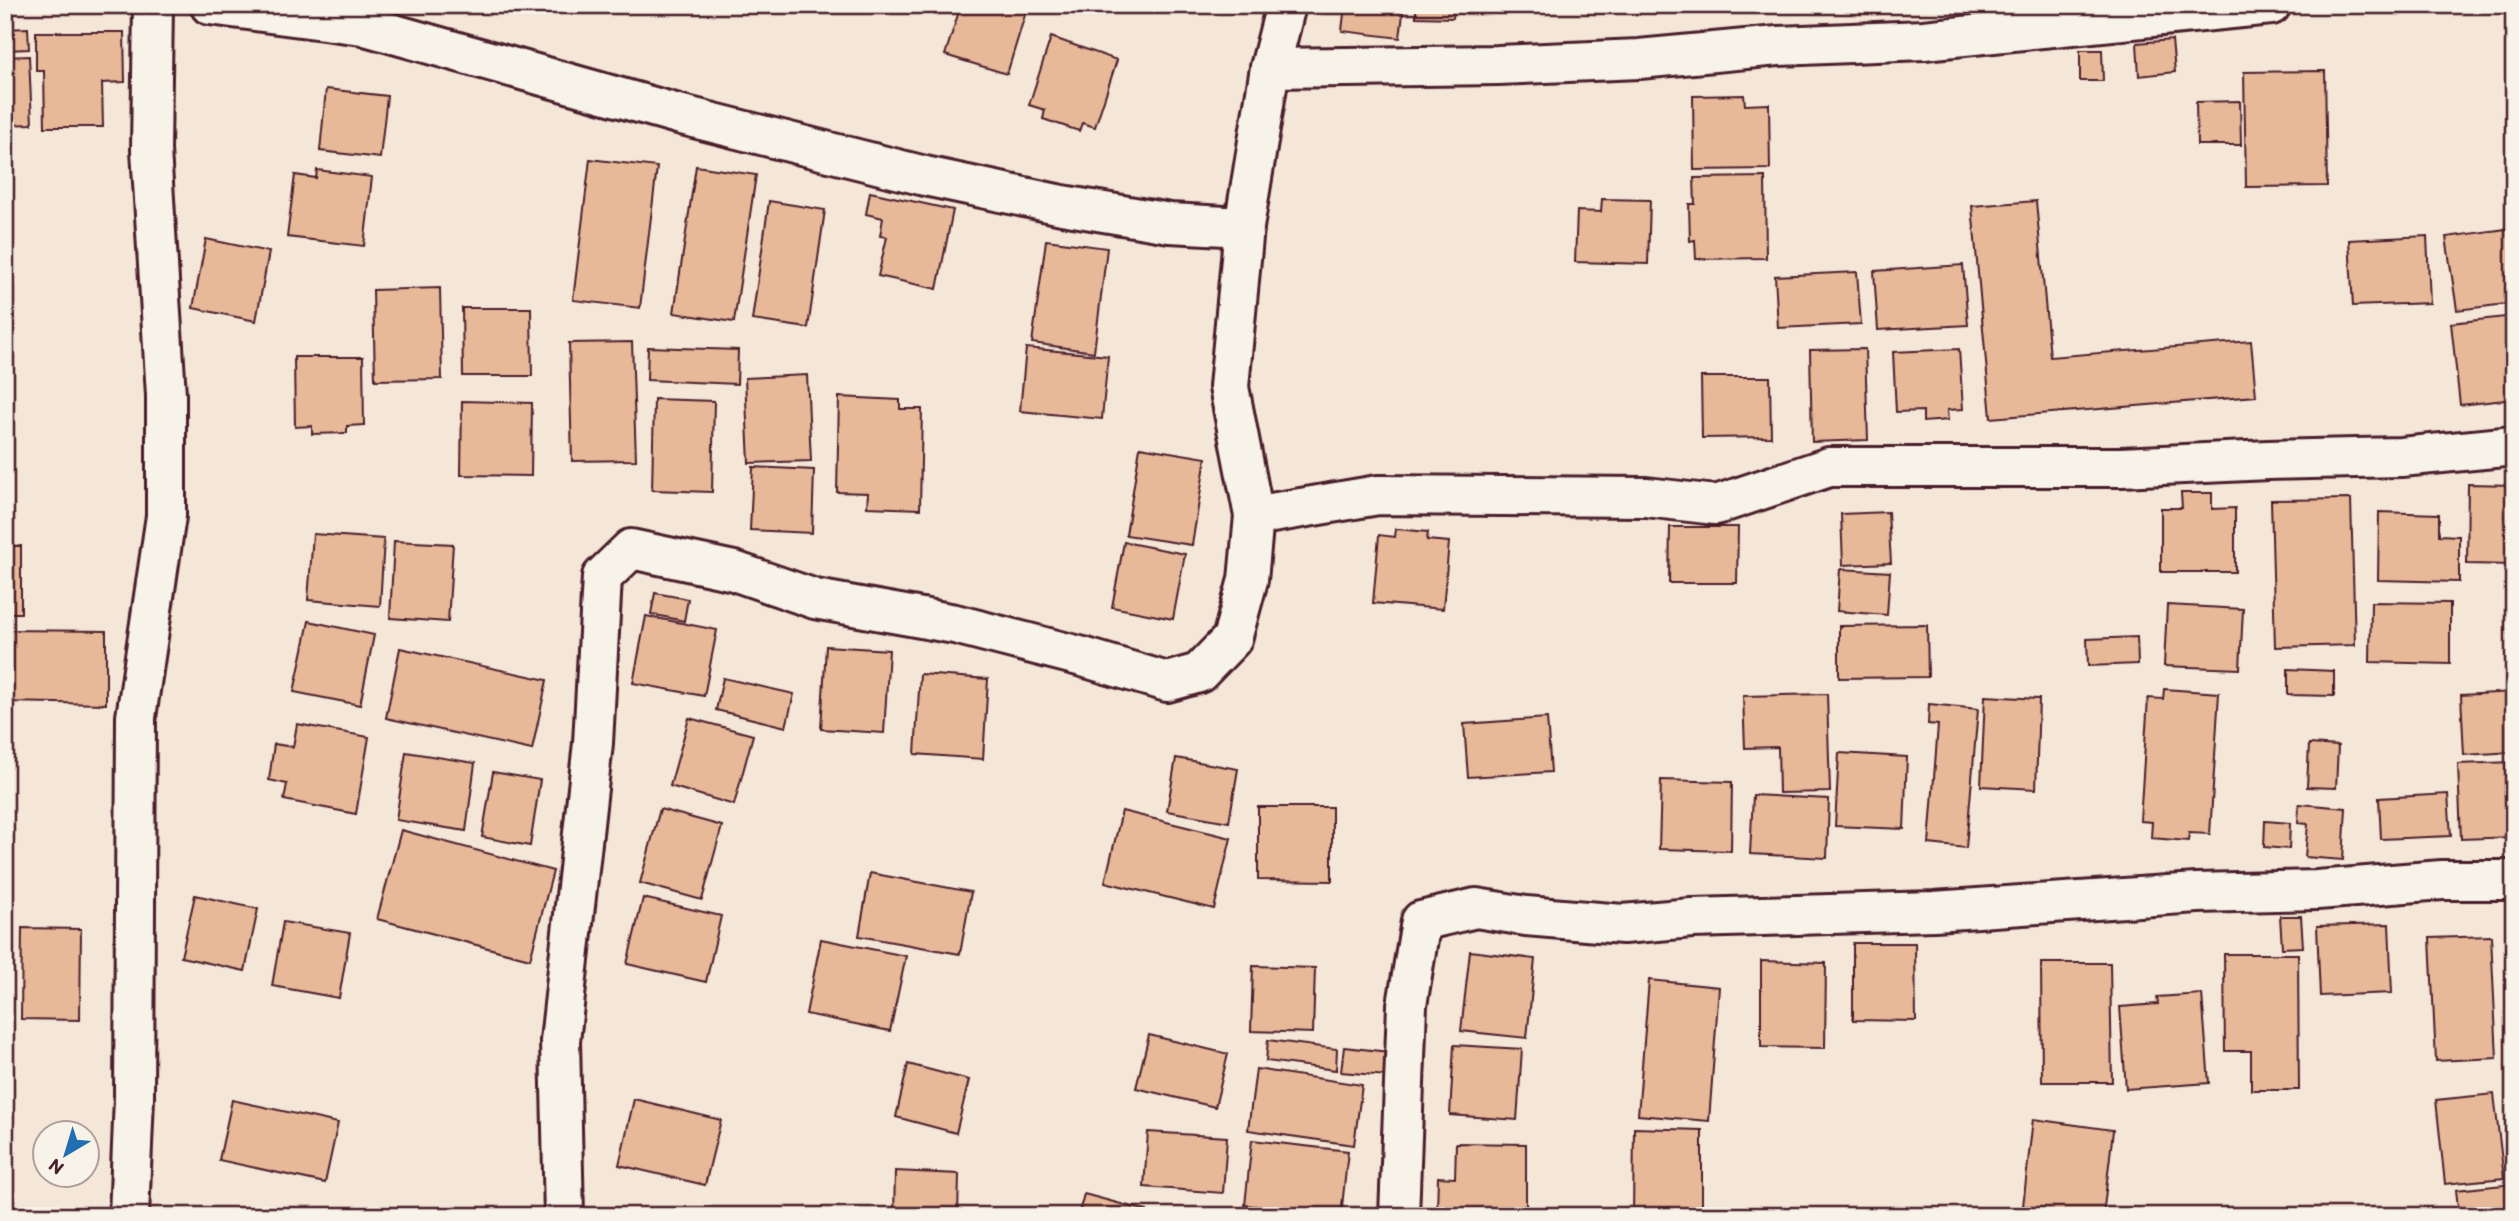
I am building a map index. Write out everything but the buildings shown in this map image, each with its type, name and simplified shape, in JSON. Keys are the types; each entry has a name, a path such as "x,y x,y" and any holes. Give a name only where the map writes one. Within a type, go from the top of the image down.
{"street":[{"path":"128,1216 134,1098 136,717 166,516 166,396 151,150 153,5"},
{"path":"211,5 362,25 678,114 925,176 1062,205 1170,223 1244,227"},
{"path":"564,1216 559,1041 593,743 602,577 631,549 734,571 815,599 955,624 1167,682 1199,673 1232,639 1248,580 1254,516 1229,387 1244,227 1270,68 1286,5"},
{"path":"1270,68 1499,65 1639,59 1778,46 1924,40 2272,5"},
{"path":"1254,516 1378,495 1646,497 1716,505 1829,467 2121,467 2401,457 2514,446"},
{"path":"1399,1216 1407,1005 1421,921 1476,908 1526,916 1623,924 1692,918 1934,911 2197,893 2317,890 2442,880 2514,880"}]}
